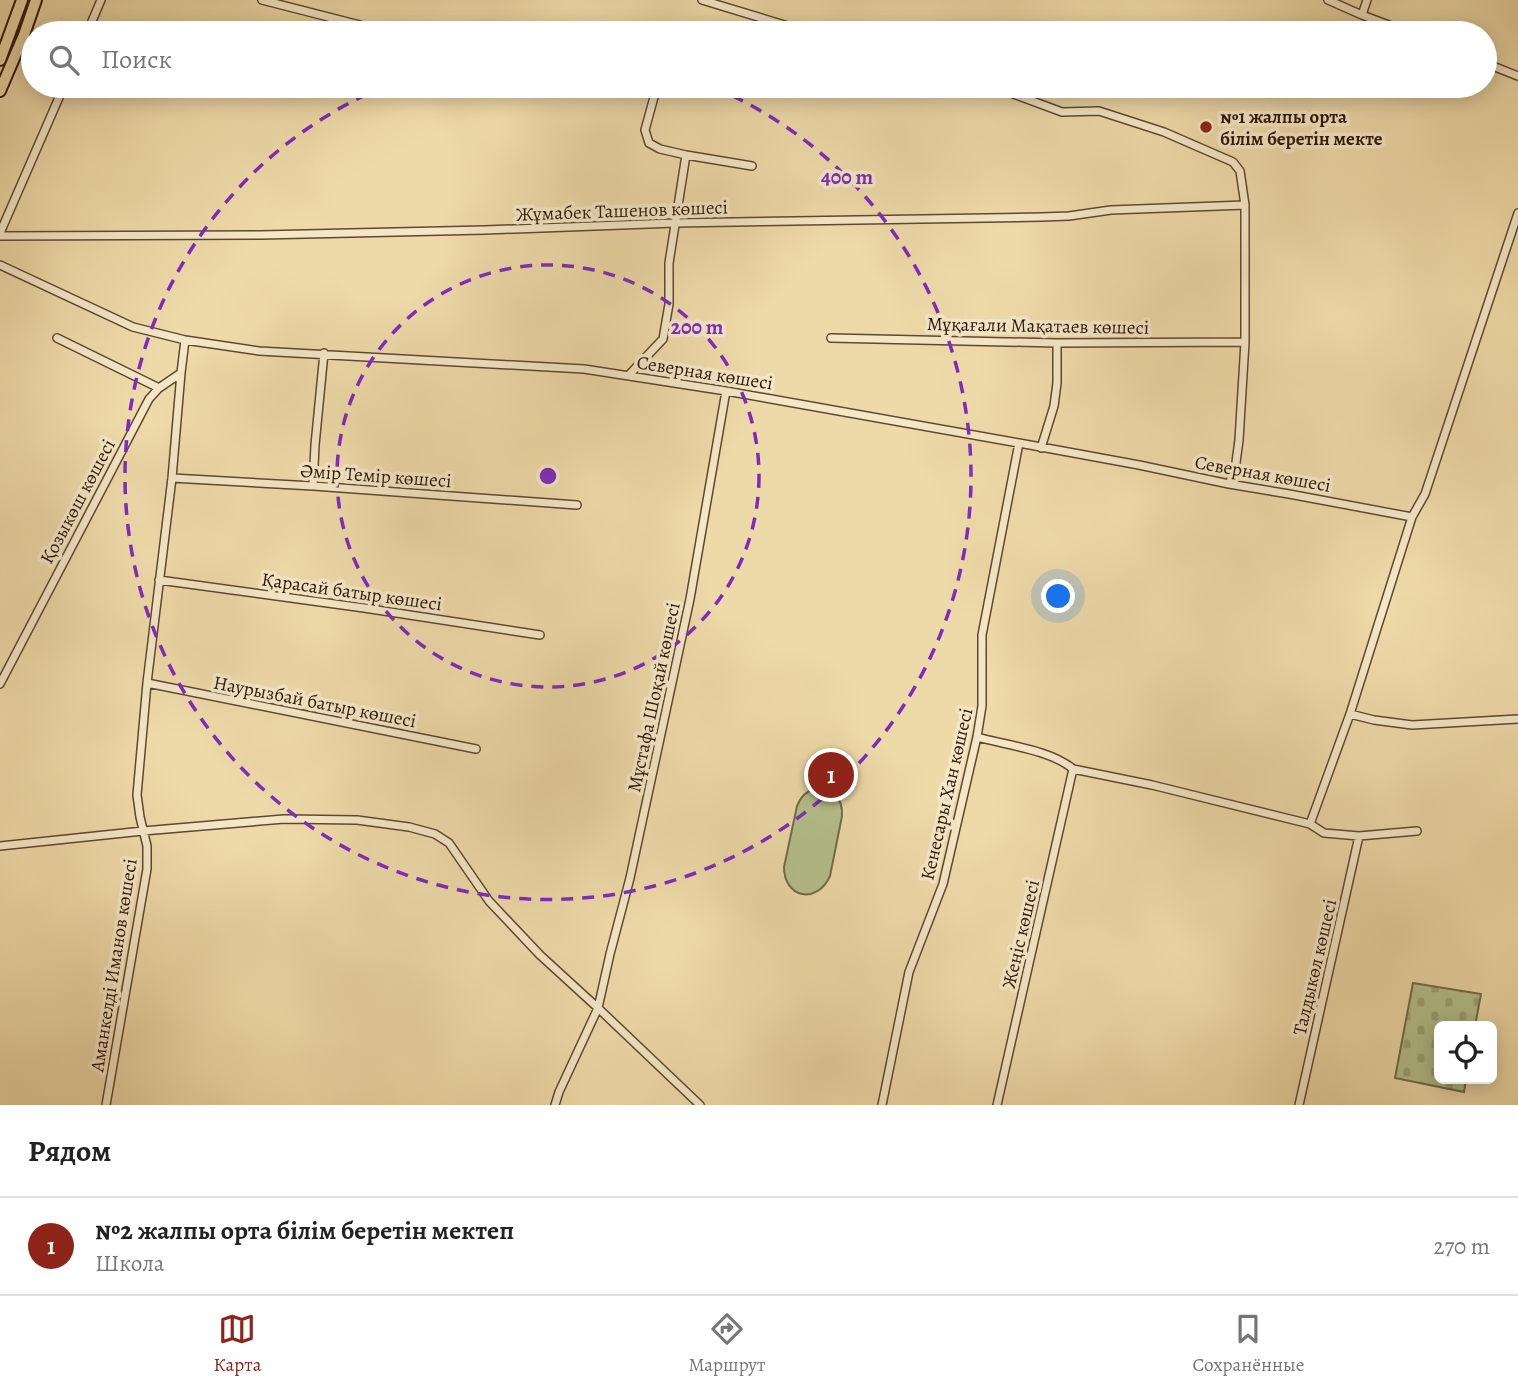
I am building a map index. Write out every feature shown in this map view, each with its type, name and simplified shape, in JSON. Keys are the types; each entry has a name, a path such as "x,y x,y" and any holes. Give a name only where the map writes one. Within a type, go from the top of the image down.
{"highway":[{"path":"0,60 22,0"},
{"path":"29,21 36,0"},
{"path":"0,91 21,42"}],"street":[{"path":"91,21 101,0"},
{"path":"262,0 344,21"},
{"path":"702,0 771,21"},
{"path":"1328,0 1378,21"},
{"path":"1362,15 1367,0"},
{"path":"1497,68 1518,76"},
{"path":"0,234 59,98"},
{"path":"654,98 645,130 649,143 660,149 686,155 752,166"},
{"path":"1024,98 1062,112 1099,111 1164,132 1233,162 1240,171 1245,205 1245,342 1239,440 1235,470 1228,484"},
{"path":"629,375 663,339 669,304 675,223 686,155"},
{"name":"Жұмабек Ташенов көшесі","path":"0,234 261,235 485,230 675,223 1042,217 1111,210 1245,205"},
{"path":"1310,824 1350,714 1412,517 1425,494 1518,213"},
{"name":"Северная көшесі","path":"0,265 133,327 185,340 258,351 584,369 629,375 1019,443 1412,517"},
{"path":"57,338 159,388"},
{"name":"Мұқағали Мақатаев көшесі","path":"831,338 1057,343 1245,342"},
{"path":"181,373 185,340"},
{"path":"1041,448 1054,406 1057,343"},
{"path":"313,486 324,354"},
{"name":"Қозыкөш көшесі","path":"0,684 149,399 159,388 181,373"},
{"name":"Аманкелді Иманов көшесі","path":"106,1105 147,869 147,846 137,795 181,373"},
{"name":"Мұстафа Шоқай көшесі","path":"555,1105 598,1008 630,877 690,598 726,391"},
{"name":"Кенесары Хан көшесі","path":"882,1105 909,972 943,884 977,737 982,706 982,635 1019,443"},
{"name":"Әмір Темір көшесі","path":"172,478 577,505"},
{"name":"Қарасай батыр көшесі","path":"159,580 540,635"},
{"name":"Наурызбай батыр көшесі","path":"147,684 476,749"},
{"path":"1350,714 1412,725 1518,719"},
{"path":"977,737 1050,755 1064,761 1073,769 1153,785 1310,824 1324,833 1359,836 1417,831"},
{"name":"Жеңіс көшесі","path":"997,1105 1073,769"},
{"path":"0,846 284,819 357,820 409,827 435,834 449,843 489,901 540,955 700,1105"},
{"name":"Талдыкөл көшесі","path":"1299,1105 1359,836"}],"green space":[{"path":"815,788 836,795 841,804 842,816 830,876 817,891 802,894 789,886 784,867 797,806 804,795"},
{"path":"1413,983 1481,994 1476,1021 1434,1021 1434,1084 1465,1084 1464,1092 1395,1078"}],"place":[{"name":"№1 жалпы орта білім беретін мекте","path":"1206,127"},
{"name":"№2 жалпы орта білім беретін мектеп","path":"831,775"}]}
